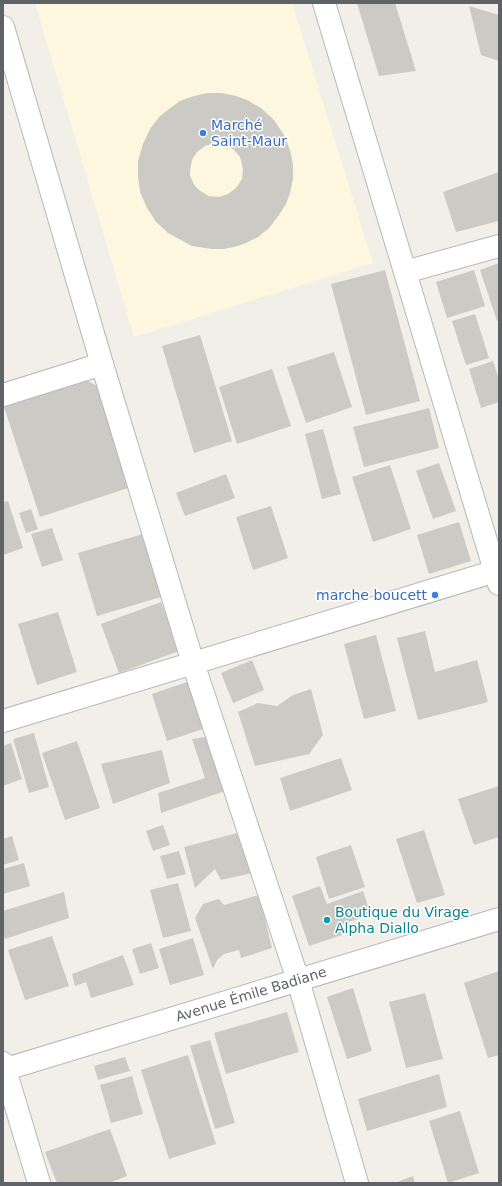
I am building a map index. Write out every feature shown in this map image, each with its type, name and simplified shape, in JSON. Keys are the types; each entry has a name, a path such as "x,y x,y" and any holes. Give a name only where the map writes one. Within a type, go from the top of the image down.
{"street":[{"path":"3,721 193,663 498,575 324,3"},
{"path":"3,27 10,73 102,364 193,663 298,980 357,1183"},
{"path":"405,272 499,246"},
{"path":"3,395 102,364"},
{"name":"Avenue Émile Badiane","path":"4,1067 499,919"},
{"path":"4,1067 39,1183"}],"shaded area":[{"name":"Marché Saint-Maur","path":"35,3 292,3 373,263 134,337"}],"building":[{"path":"357,3 395,3 416,71 379,76"},
{"path":"469,6 499,15 499,61 481,55"},
{"path":"207,93 222,93 247,100 261,108 274,120 284,135 290,150 293,164 293,179 286,204 269,228 258,237 238,246 224,249 212,249 192,246 168,233 156,222 147,208 140,192 138,161 143,144 150,129 159,117 169,109 180,101","holes":["215,143 225,144 234,150 240,157 243,169 242,179 236,188 228,194 219,197 209,196 195,186 190,176 192,160 197,152 205,146"]},
{"path":"499,172 499,221 456,232 443,192"},
{"path":"499,263 499,320 497,321 480,270"},
{"path":"385,270 420,401 366,415 331,284"},
{"path":"474,270 485,306 447,318 436,282"},
{"path":"475,314 489,358 466,365 452,321"},
{"path":"200,335 232,441 194,453 162,346"},
{"path":"334,352 352,407 306,423 287,367"},
{"path":"493,361 499,380 499,402 481,408 469,369"},
{"path":"272,369 291,426 237,444 219,387"},
{"path":"85,379 100,388 131,487 40,517 4,407"},
{"path":"429,408 439,448 364,467 353,427"},
{"path":"323,429 341,494 322,499 305,434"},
{"path":"439,463 456,511 433,519 416,471"},
{"path":"390,465 411,529 373,542 352,477"},
{"path":"226,474 235,498 185,516 176,493"},
{"path":"8,501 23,548 3,555 3,502"},
{"path":"271,506 288,558 253,570 236,517"},
{"path":"31,509 38,529 26,533 19,513"},
{"path":"459,522 471,561 429,574 417,535"},
{"path":"52,528 63,560 42,567 31,534"},
{"path":"143,534 161,597 97,616 78,553"},
{"path":"161,602 179,651 119,673 101,624"},
{"path":"58,612 77,672 37,685 18,624"},
{"path":"425,631 435,672 477,660 488,702 418,720 397,638"},
{"path":"376,635 396,711 364,719 344,644"},
{"path":"252,660 264,690 233,703 221,673"},
{"path":"190,681 206,728 167,741 152,694"},
{"path":"311,689 323,735 309,754 255,766 238,712 258,703 277,706 293,695"},
{"path":"34,733 49,787 29,793 13,739"},
{"path":"211,736 225,791 161,813 158,793 205,778 192,739"},
{"path":"77,741 100,808 65,820 42,753"},
{"path":"11,743 22,779 3,786 3,746"},
{"path":"162,750 170,783 113,804 101,764"},
{"path":"341,758 352,790 290,811 280,778"},
{"path":"499,786 499,837 474,845 458,799"},
{"path":"163,825 170,845 153,851 146,831"},
{"path":"424,830 445,895 417,903 396,839"},
{"path":"241,832 252,873 221,880 215,869 195,888 184,847"},
{"path":"12,836 19,860 3,865 3,839"},
{"path":"351,845 365,887 329,899 316,857"},
{"path":"179,851 186,874 167,879 160,856"},
{"path":"24,863 30,886 3,894 3,869"},
{"path":"178,883 191,931 163,938 150,890"},
{"name":"Boutique du Virage Alpha Diallo","path":"320,886 327,904 363,891 371,915 339,925 342,935 309,946 292,896"},
{"path":"64,892 69,918 5,939 3,934 3,911"},
{"path":"259,895 272,948 241,958 239,950 224,954 217,960 213,969 195,918 203,904 219,899 224,905"},
{"path":"52,936 69,986 25,1000 8,950"},
{"path":"193,938 204,975 170,985 159,949"},
{"path":"151,943 159,968 140,974 132,949"},
{"path":"123,955 134,985 91,998 86,982 75,986 72,974"},
{"path":"499,971 499,1055 488,1058 464,983"},
{"path":"353,988 372,1051 347,1059 327,997"},
{"path":"425,993 443,1059 406,1068 389,1002"},
{"path":"287,1012 299,1052 226,1074 214,1033"},
{"path":"210,1040 235,1123 215,1129 190,1046"},
{"path":"188,1055 216,1144 169,1159 141,1070"},
{"path":"125,1057 130,1071 98,1080 94,1066"},
{"path":"439,1074 447,1107 367,1131 358,1099"},
{"path":"132,1076 143,1114 111,1123 100,1085"},
{"path":"460,1111 479,1173 448,1183 429,1121"},
{"path":"110,1129 127,1176 109,1183 57,1183 45,1152"},
{"path":"413,1176 415,1183 395,1183"}],"place":[{"name":"Marché Saint-Maur","path":"203,133"},
{"name":"marche boucett","path":"435,595"},
{"name":"Boutique du Virage Alpha Diallo","path":"327,920"}]}
